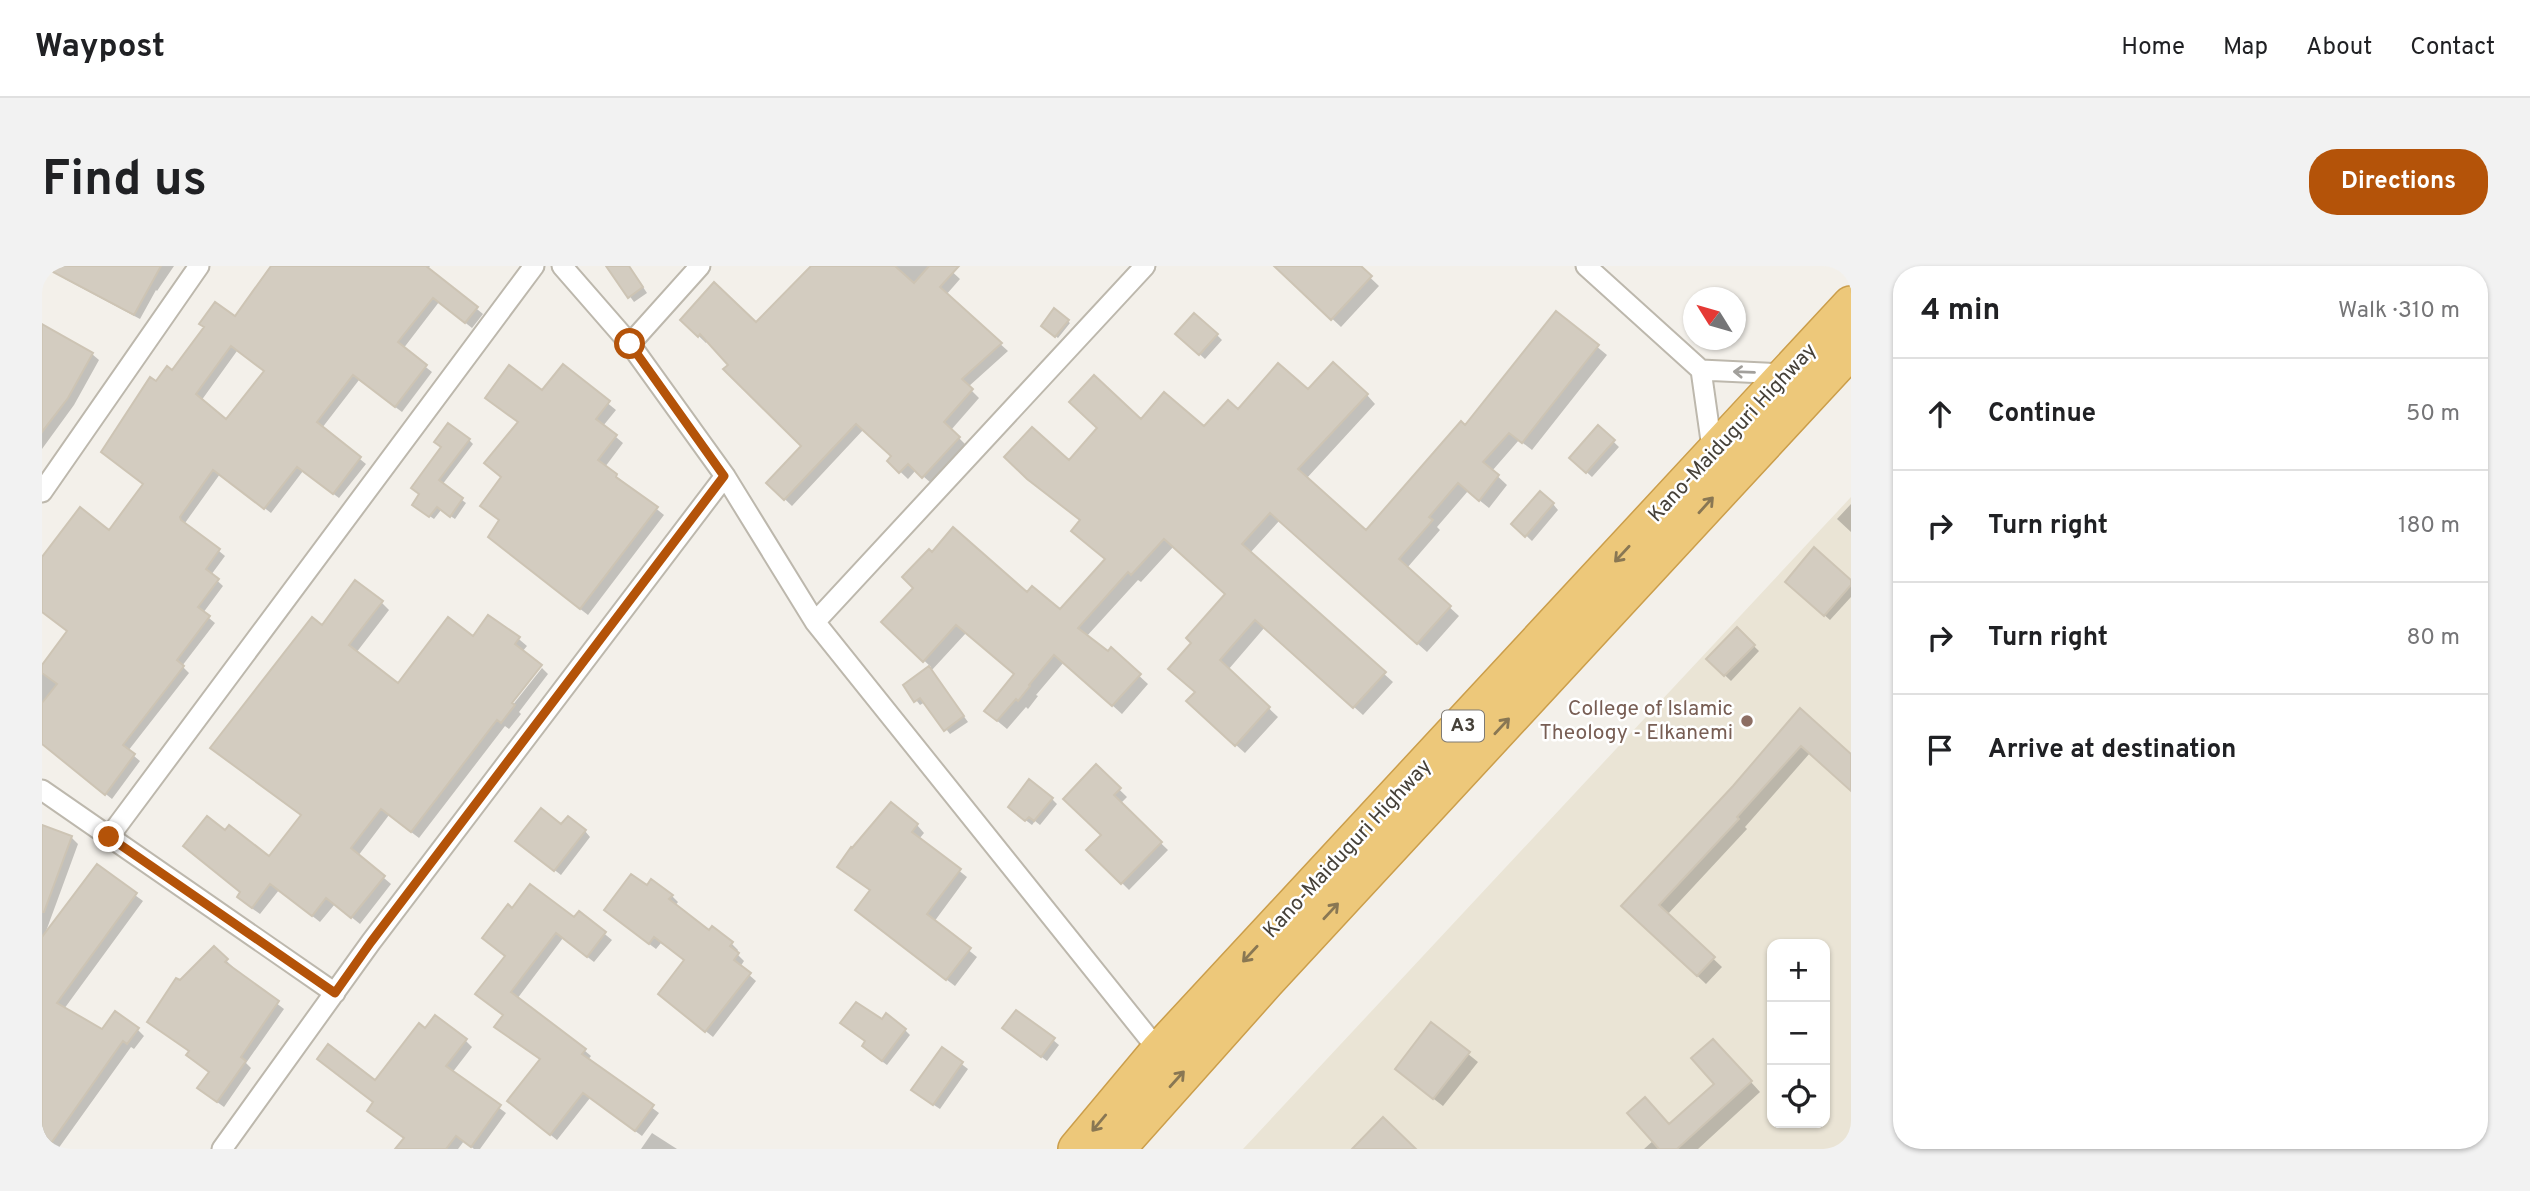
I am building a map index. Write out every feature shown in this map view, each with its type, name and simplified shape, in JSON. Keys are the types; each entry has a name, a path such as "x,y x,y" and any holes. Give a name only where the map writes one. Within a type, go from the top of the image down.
{"highway":[{"name":"Kano-Maiduguri Highway","path":"1077,1149 1159,1051 1851,305"},
{"name":"Kano-Maiduguri Highway","path":"1122,1147 1266,981 1851,349"}],"street":[{"path":"42,492 200,266"},
{"path":"109,837 534,266"},
{"path":"562,266 630,344 724,476 815,622 1159,1051"},
{"path":"630,344 700,266"},
{"path":"815,622 1145,266"},
{"path":"1586,266 1701,370 1787,374"},
{"path":"1701,370 1713,455"},
{"path":"222,1149 371,942 724,476"},
{"path":"42,790 335,993"}],"shaded area":[{"name":"College of Islamic Theology - Elkanemi","path":"1851,497 1851,1149 1243,1149"}],"building":[{"path":"42,266 161,266 134,315"},
{"path":"271,266 426,266 478,307 465,323 433,298 398,342 427,365 395,407 353,375 317,422 361,457 333,494 297,467 264,509 213,470 180,517 220,549 206,569 219,579 198,607 210,616 177,660 184,666 123,745 135,754 105,795 42,744 42,703 57,684 42,673 42,665 67,631 42,612 42,557 80,507 109,530 143,484 101,452 150,377 156,381 167,366 172,370 204,327 199,324 215,302 235,316","holes":["231,346 264,371 226,419 196,394"]},
{"path":"606,266 629,266 643,287 628,298"},
{"path":"811,266 895,266 914,283 929,266 959,266 940,287 1002,343 962,379 973,389 944,422 960,437 922,478 908,464 899,473 887,461 891,456 856,424 784,500 766,483 801,446 723,369 728,365 700,334 698,337 680,320 714,282 756,322"},
{"path":"1274,266 1361,266 1372,276 1331,320"},
{"path":"1054,308 1069,320 1055,337 1041,326"},
{"path":"1556,311 1599,345 1522,443 1509,433 1483,462 1499,475 1479,501 1458,483 1429,517 1433,520 1399,559 1451,606 1417,644 1270,513 1242,544 1386,672 1353,708 1255,620 1220,660 1270,707 1235,746 1186,701 1195,692 1168,669 1191,643 1186,638 1225,594 1164,539 1131,575 1128,572 1078,628 1108,651 1111,647 1141,674 1112,706 1054,655 1018,701 1016,699 997,721 984,711 1014,674 956,625 923,662 881,622 913,588 902,577 929,549 932,552 953,527 1027,592 1032,586 1060,609 1105,559 1071,531 1080,520 1027,479 1004,457 1032,427 1069,460 1097,428 1069,402 1094,375 1141,419 1164,392 1204,426 1228,400 1238,409 1278,363 1308,389 1333,362 1368,394 1298,469 1366,530 1461,421 1465,425"},
{"path":"1194,313 1218,334 1199,355 1175,334"},
{"path":"42,324 93,353 68,398 42,432"},
{"path":"563,364 610,401 596,419 617,435 598,460 617,474 616,477 658,507 580,609 488,537 499,520 480,506 501,477 484,463 518,422 485,398 509,365 542,390"},
{"path":"448,423 470,439 439,480 463,498 450,517 437,507 429,517 412,505 419,494 411,488 441,447 434,442"},
{"path":"1598,425 1615,440 1586,473 1569,458"},
{"path":"1540,491 1554,503 1525,537 1511,524"},
{"path":"1814,547 1851,580 1851,585 1824,616 1785,582"},
{"path":"355,580 383,601 349,645 398,683 448,617 473,636 488,615 520,637 515,644 542,665 512,703 515,705 501,723 497,720 411,832 381,809 351,848 385,876 351,918 326,898 312,916 270,884 252,908 237,897 240,892 183,846 207,816 225,830 229,825 269,856 301,815 210,748 312,617 322,625"},
{"path":"1737,627 1755,645 1724,676 1706,659"},
{"path":"929,666 964,716 944,731 920,698 914,702 903,685"},
{"path":"1800,708 1851,754 1851,791 1801,746 1737,817 1739,819 1659,905 1715,957 1697,976 1621,906 1733,786"},
{"path":"1096,764 1121,788 1114,795 1162,842 1121,884 1086,850 1101,835 1063,799"},
{"path":"1029,779 1053,798 1034,821 1029,817 1025,821 1008,807"},
{"path":"891,802 918,824 912,832 961,869 927,914 971,948 946,980 855,910 870,890 837,867"},
{"path":"541,808 561,824 568,816 586,830 554,871 515,841"},
{"path":"42,825 72,836 44,912 42,912"},
{"path":"97,864 137,893 57,1003 102,1029 115,1011 139,1028 127,1044 123,1041 47,1149 42,1149 42,937"},
{"path":"631,874 647,885 651,879 673,895 669,899 709,930 712,926 733,942 730,946 739,953 734,960 751,973 705,1032 658,994 684,960 654,937 649,944 604,910"},
{"path":"530,884 574,917 579,911 606,932 587,957 556,933 511,992 586,1049 582,1054 654,1105 635,1131 583,1093 550,1135 507,1101 540,1059 494,1027 503,1015 475,994 505,956 482,938 508,904 512,908"},
{"path":"214,946 228,959 225,962 279,1001 241,1057 246,1061 217,1102 197,1088 209,1072 186,1055 189,1051 147,1022 176,978 180,980"},
{"path":"856,1002 882,1019 886,1013 906,1029 882,1061 862,1046 865,1041 840,1023"},
{"path":"1016,1010 1055,1038 1041,1057 1002,1028"},
{"path":"435,1015 467,1039 446,1066 501,1105 471,1147 456,1136 446,1149 395,1149 404,1138 367,1111 373,1102 317,1059 328,1044 375,1080 419,1023 425,1028"},
{"path":"1431,1022 1470,1052 1433,1099 1395,1069"},
{"path":"1713,1039 1752,1081 1677,1149 1659,1149 1627,1113 1645,1097 1669,1124 1714,1084 1691,1058"},
{"path":"942,1047 963,1062 933,1105 911,1090"},
{"path":"1383,1117 1416,1149 1352,1149"}],"place":[{"name":"College of Islamic Theology - Elkanemi","path":"1747,721"}],"route":[{"path":"109,837 335,993 724,476 630,344"}]}
